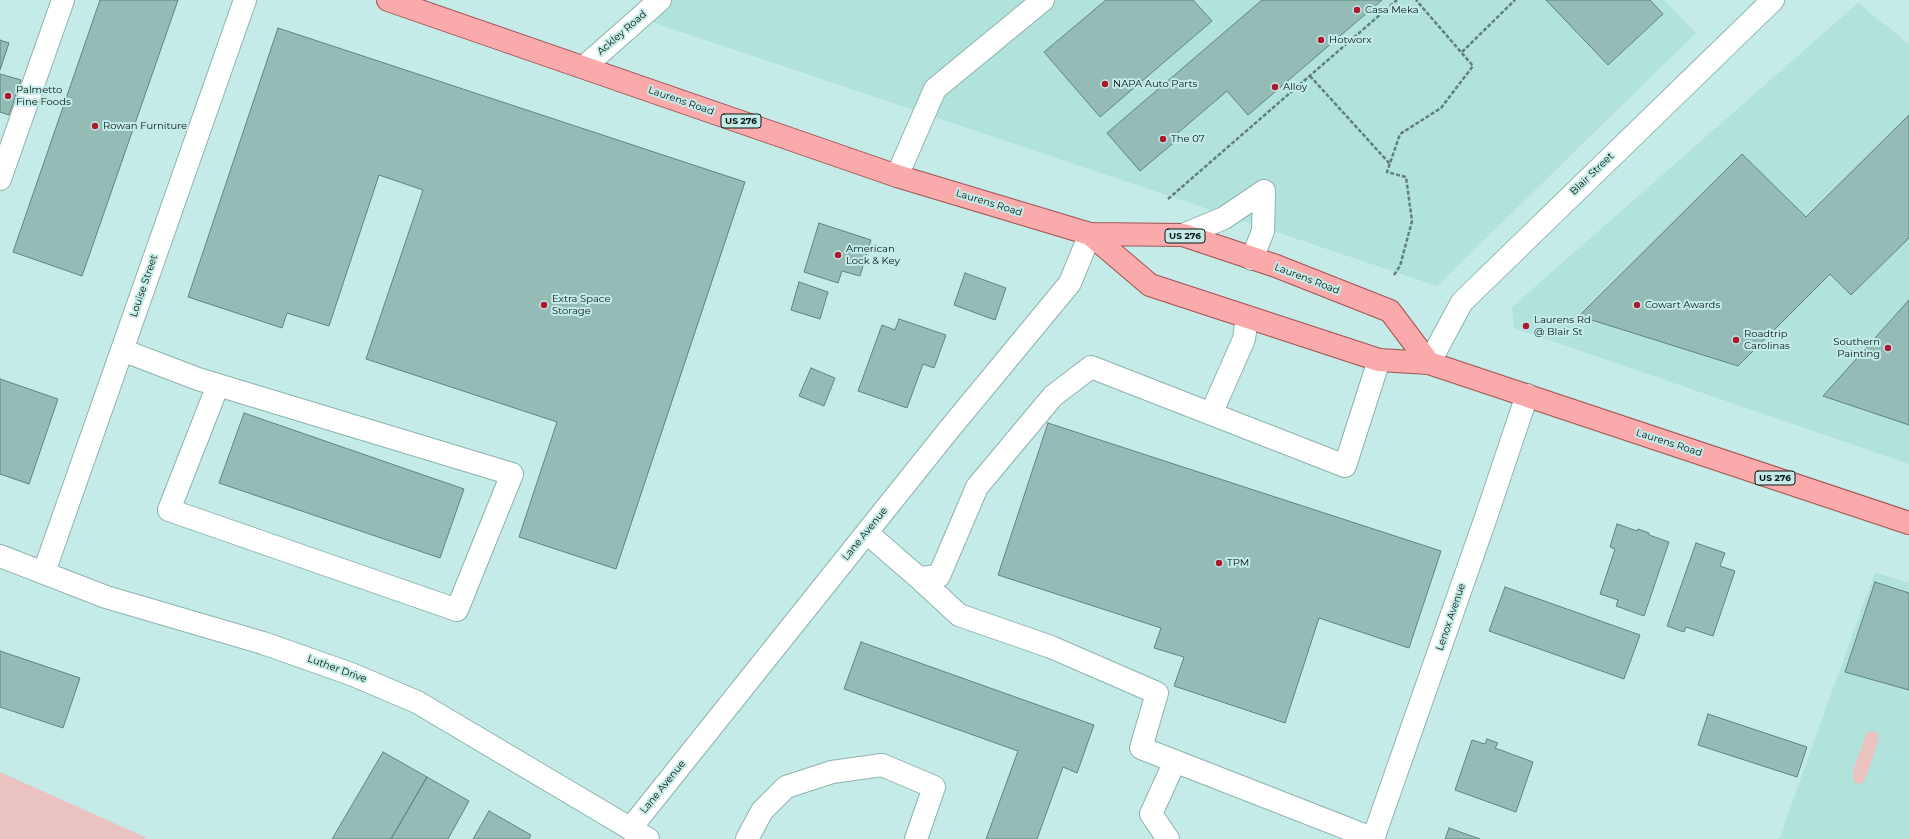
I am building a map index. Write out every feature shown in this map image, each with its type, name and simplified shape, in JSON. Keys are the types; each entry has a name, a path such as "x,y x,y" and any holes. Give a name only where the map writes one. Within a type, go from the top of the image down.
{"main road":[{"name":"Laurens Road","path":"388,0 897,176 1090,234 1183,235 1276,266 1390,311 1429,363"},
{"name":"Laurens Road","path":"1090,234 1150,285 1379,360 1429,363 1909,523"}],"street":[{"path":"0,179 63,0"},
{"name":"Louise Street","path":"44,572 245,0"},
{"name":"Ackley Road","path":"584,67 660,0"},
{"path":"897,176 935,89 1043,0"},
{"name":"Blair Street","path":"1429,363 1462,302 1773,0"},
{"path":"1183,235 1224,218 1264,191 1263,231 1252,259"},
{"name":"Lane Avenue","path":"630,829 1070,283 1090,234"},
{"path":"1211,414 1244,339 1247,317"},
{"path":"122,350 218,385 512,474 457,610 169,510 218,385"},
{"path":"919,578 939,576 977,487 1053,396 1091,367 1345,466 1379,360"},
{"name":"Lenox Avenue","path":"1374,839 1527,395"},
{"path":"867,533 959,615 1051,647 1157,693 1141,748 1374,839"},
{"name":"Luther Drive","path":"0,556 106,597 264,643 351,674 417,702 648,839"},
{"path":"1168,839 1151,814 1175,761"},
{"path":"747,839 762,811 786,787 832,772 882,765 934,787 916,839"}],"path":[{"path":"1168,199 1397,0"},
{"path":"1394,275 1400,266 1412,221 1406,178 1387,172 1400,134 1441,108 1473,66 1416,0"},
{"path":"1462,52 1515,0"},
{"path":"1310,76 1390,164"}],"shaded area":[{"path":"649,0 1664,0 1696,33 1437,286 634,16"},
{"path":"1858,3 1909,44 1909,464 1514,328 1512,307"},
{"path":"1875,572 1909,583 1909,839 1779,839"},
{"path":"1871,731 1877,732 1879,739 1865,780 1860,784 1856,783 1853,779 1853,770 1867,733"},
{"path":"0,772 145,837 146,839 0,839"}],"building":[{"name":"Rowan Furniture","path":"100,0 178,0 82,276 13,252"},
{"name":"NAPA Auto Parts","path":"1106,0 1193,0 1212,21 1100,117 1044,52"},
{"path":"1262,0 1382,0 1248,115 1227,91 1173,137 1177,140 1140,171 1107,133"},
{"path":"1546,0 1650,0 1663,14 1608,65"},
{"name":"Extra Space Storage","path":"278,28 745,182 616,569 519,537 557,422 366,359 423,190 379,175 329,326 287,313 282,328 188,297"},
{"name":"Palmetto Fine Foods","path":"0,40 9,43 0,70"},
{"name":"Palmetto Fine Foods","path":"0,74 21,80 9,115 0,112"},
{"path":"1909,115 1909,238 1851,295 1830,274 1738,366 1579,316 1742,154 1806,217"},
{"name":"American Lock & Key","path":"819,223 871,240 860,276 842,271 838,283 804,272"},
{"path":"965,273 1006,288 995,320 954,305"},
{"path":"799,282 828,292 820,319 791,310"},
{"name":"Southern Painting","path":"1909,300 1909,425 1823,396"},
{"path":"899,319 946,335 934,368 923,364 907,408 858,391 882,325 895,330"},
{"path":"811,368 835,378 824,406 799,396"},
{"path":"0,379 58,399 29,484 0,474"},
{"path":"244,413 464,489 440,558 219,483"},
{"name":"TPM","path":"1048,423 1441,551 1409,648 1319,618 1285,723 1174,686 1184,657 1154,648 1161,628 998,575"},
{"path":"1617,524 1637,531 1638,529 1649,533 1649,535 1669,542 1644,616 1616,606 1618,600 1600,594 1615,549 1610,547"},
{"path":"1696,543 1725,553 1720,566 1735,571 1713,636 1686,627 1684,632 1667,626"},
{"path":"1875,582 1909,593 1909,690 1845,672"},
{"path":"1505,587 1640,635 1624,679 1489,631"},
{"path":"861,642 1094,725 1077,773 1063,767 1037,839 986,839 1018,751 844,689"},
{"path":"0,651 80,678 63,728 0,707"},
{"path":"1708,714 1807,747 1797,777 1698,745"},
{"path":"1487,739 1498,743 1495,748 1533,762 1516,812 1455,790 1472,740 1485,744"},
{"path":"383,752 427,777 391,839 332,839"},
{"path":"427,777 469,801 448,839 391,839"},
{"path":"489,811 531,835 529,839 473,839"},
{"path":"1449,828 1480,839 1445,839"}],"place":[{"name":"Casa Meka","path":"1357,10"},
{"name":"Hotworx","path":"1321,40"},
{"name":"NAPA Auto Parts","path":"1105,84"},
{"name":"Alloy","path":"1275,87"},
{"name":"Palmetto Fine Foods","path":"8,96"},
{"name":"Rowan Furniture","path":"95,126"},
{"name":"The 07","path":"1163,139"},
{"name":"American Lock & Key","path":"838,255"},
{"name":"Extra Space Storage","path":"544,305"},
{"name":"Cowart Awards","path":"1637,305"},
{"name":"Laurens Rd @ Blair St","path":"1526,326"},
{"name":"Roadtrip Carolinas","path":"1736,340"},
{"name":"Southern Painting","path":"1888,348"},
{"name":"TPM","path":"1219,563"}]}
